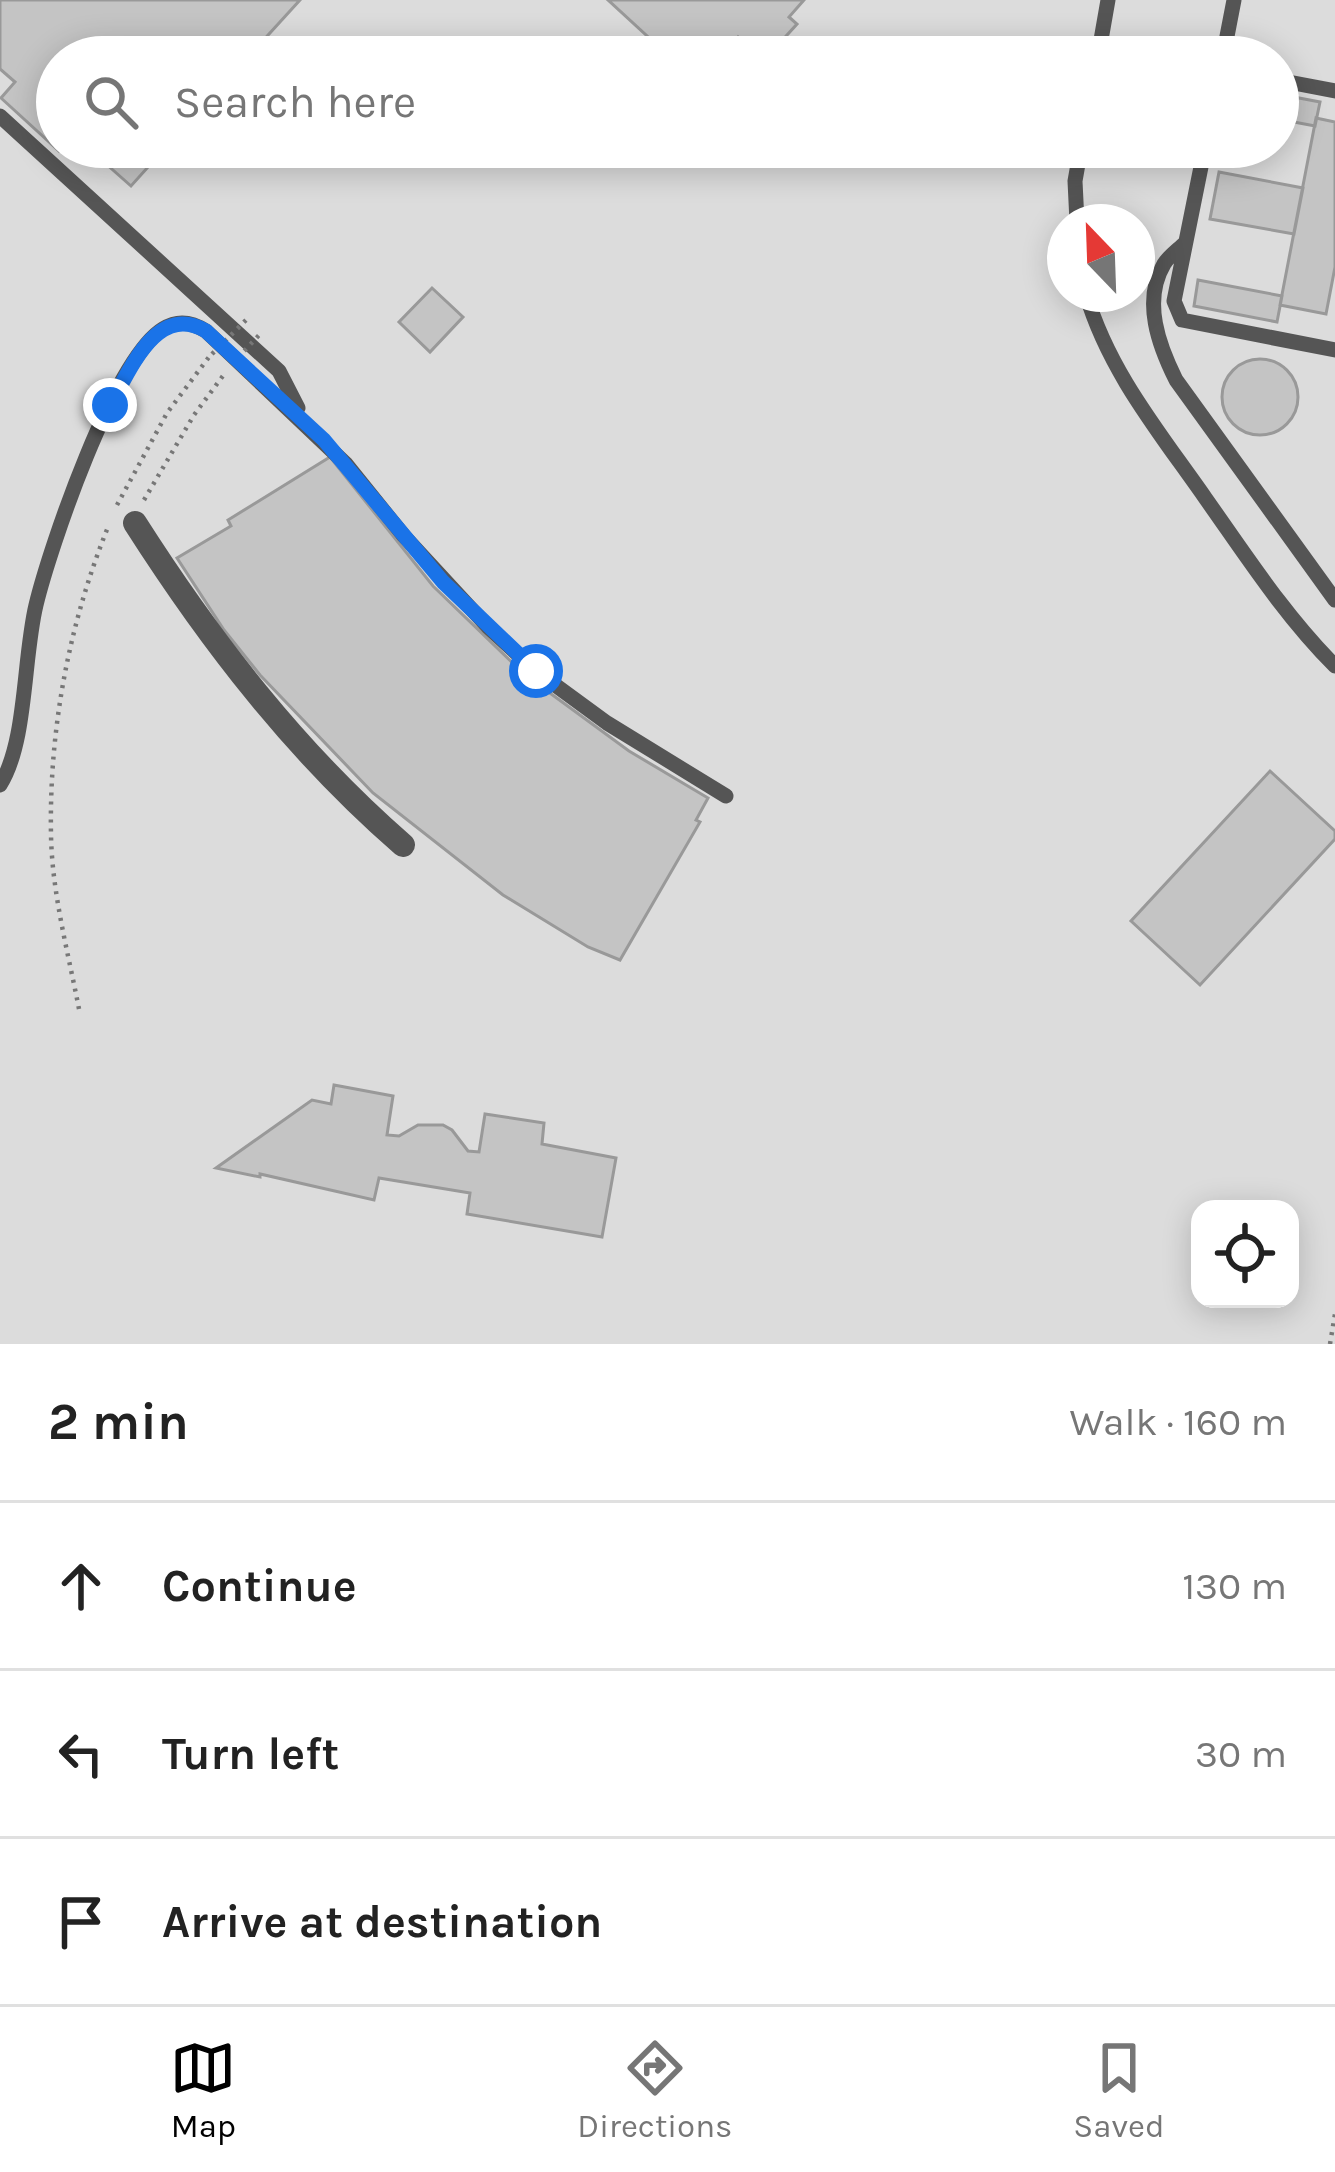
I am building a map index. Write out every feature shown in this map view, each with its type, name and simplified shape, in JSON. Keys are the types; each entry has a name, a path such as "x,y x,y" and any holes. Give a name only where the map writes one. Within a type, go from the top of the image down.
{"street":[{"path":"135,523 238,674 301,746 403,845"}],"lane":[{"path":"1102,36 1108,0"},
{"path":"1227,36 1234,0"},
{"path":"1299,84 1335,91"},
{"path":"0,116 36,149"},
{"path":"57,168 279,371 305,422"},
{"path":"1076,204 1077,168"},
{"path":"1201,168 1174,301 1182,320 1335,350"},
{"path":"1185,243 1163,265 1156,296 1154,326 1162,350 1176,380 1335,600"},
{"path":"1092,312 1119,374 1295,627 1335,666"},
{"path":"0,785 17,744 24,663 47,562 79,471 110,405 152,337 166,326 194,324 305,422 346,464 443,582 536,671 607,723 726,796"}],"path":[{"path":"79,1009 51,838 54,750 65,666 85,585 118,502 167,413 212,354 248,319"},
{"path":"135,523 162,467 232,364 261,332"},
{"path":"1330,1344 1335,1314"}],"shaded area":[{"path":"0,0 1335,0 1335,1344 0,1344"}],"building":[{"path":"0,0 300,0 267,36 36,36 36,130 1,98 15,82 0,69"},
{"path":"608,0 804,0 789,17 797,24 786,36 647,36"},
{"path":"1299,98 1320,102 1315,126 1299,123"},
{"path":"1316,118 1335,122 1335,267 1326,314 1280,305"},
{"path":"111,168 147,168 131,186"},
{"path":"1219,172 1303,188 1294,234 1210,219"},
{"path":"1198,280 1282,296 1277,322 1194,306"},
{"path":"432,288 463,317 430,352 399,322"},
{"path":"1260,359 1287,370 1298,397 1287,424 1260,435 1233,424 1222,397 1233,370"},
{"path":"330,457 433,586 524,674 629,751 708,798 696,820 700,822 620,960 588,947 503,895 373,793 260,675 177,558 231,526 228,520"},
{"path":"1270,771 1335,831 1335,839 1200,985 1131,921"},
{"path":"334,1085 393,1096 387,1135 399,1136 418,1125 443,1125 468,1151 479,1152 485,1114 544,1123 542,1144 616,1158 602,1237 467,1214 470,1193 379,1178 374,1200 216,1168 312,1100 331,1104"}],"route":[{"path":"110,405 152,337 166,326 182,322 206,331 324,440 443,582 536,671"}]}
